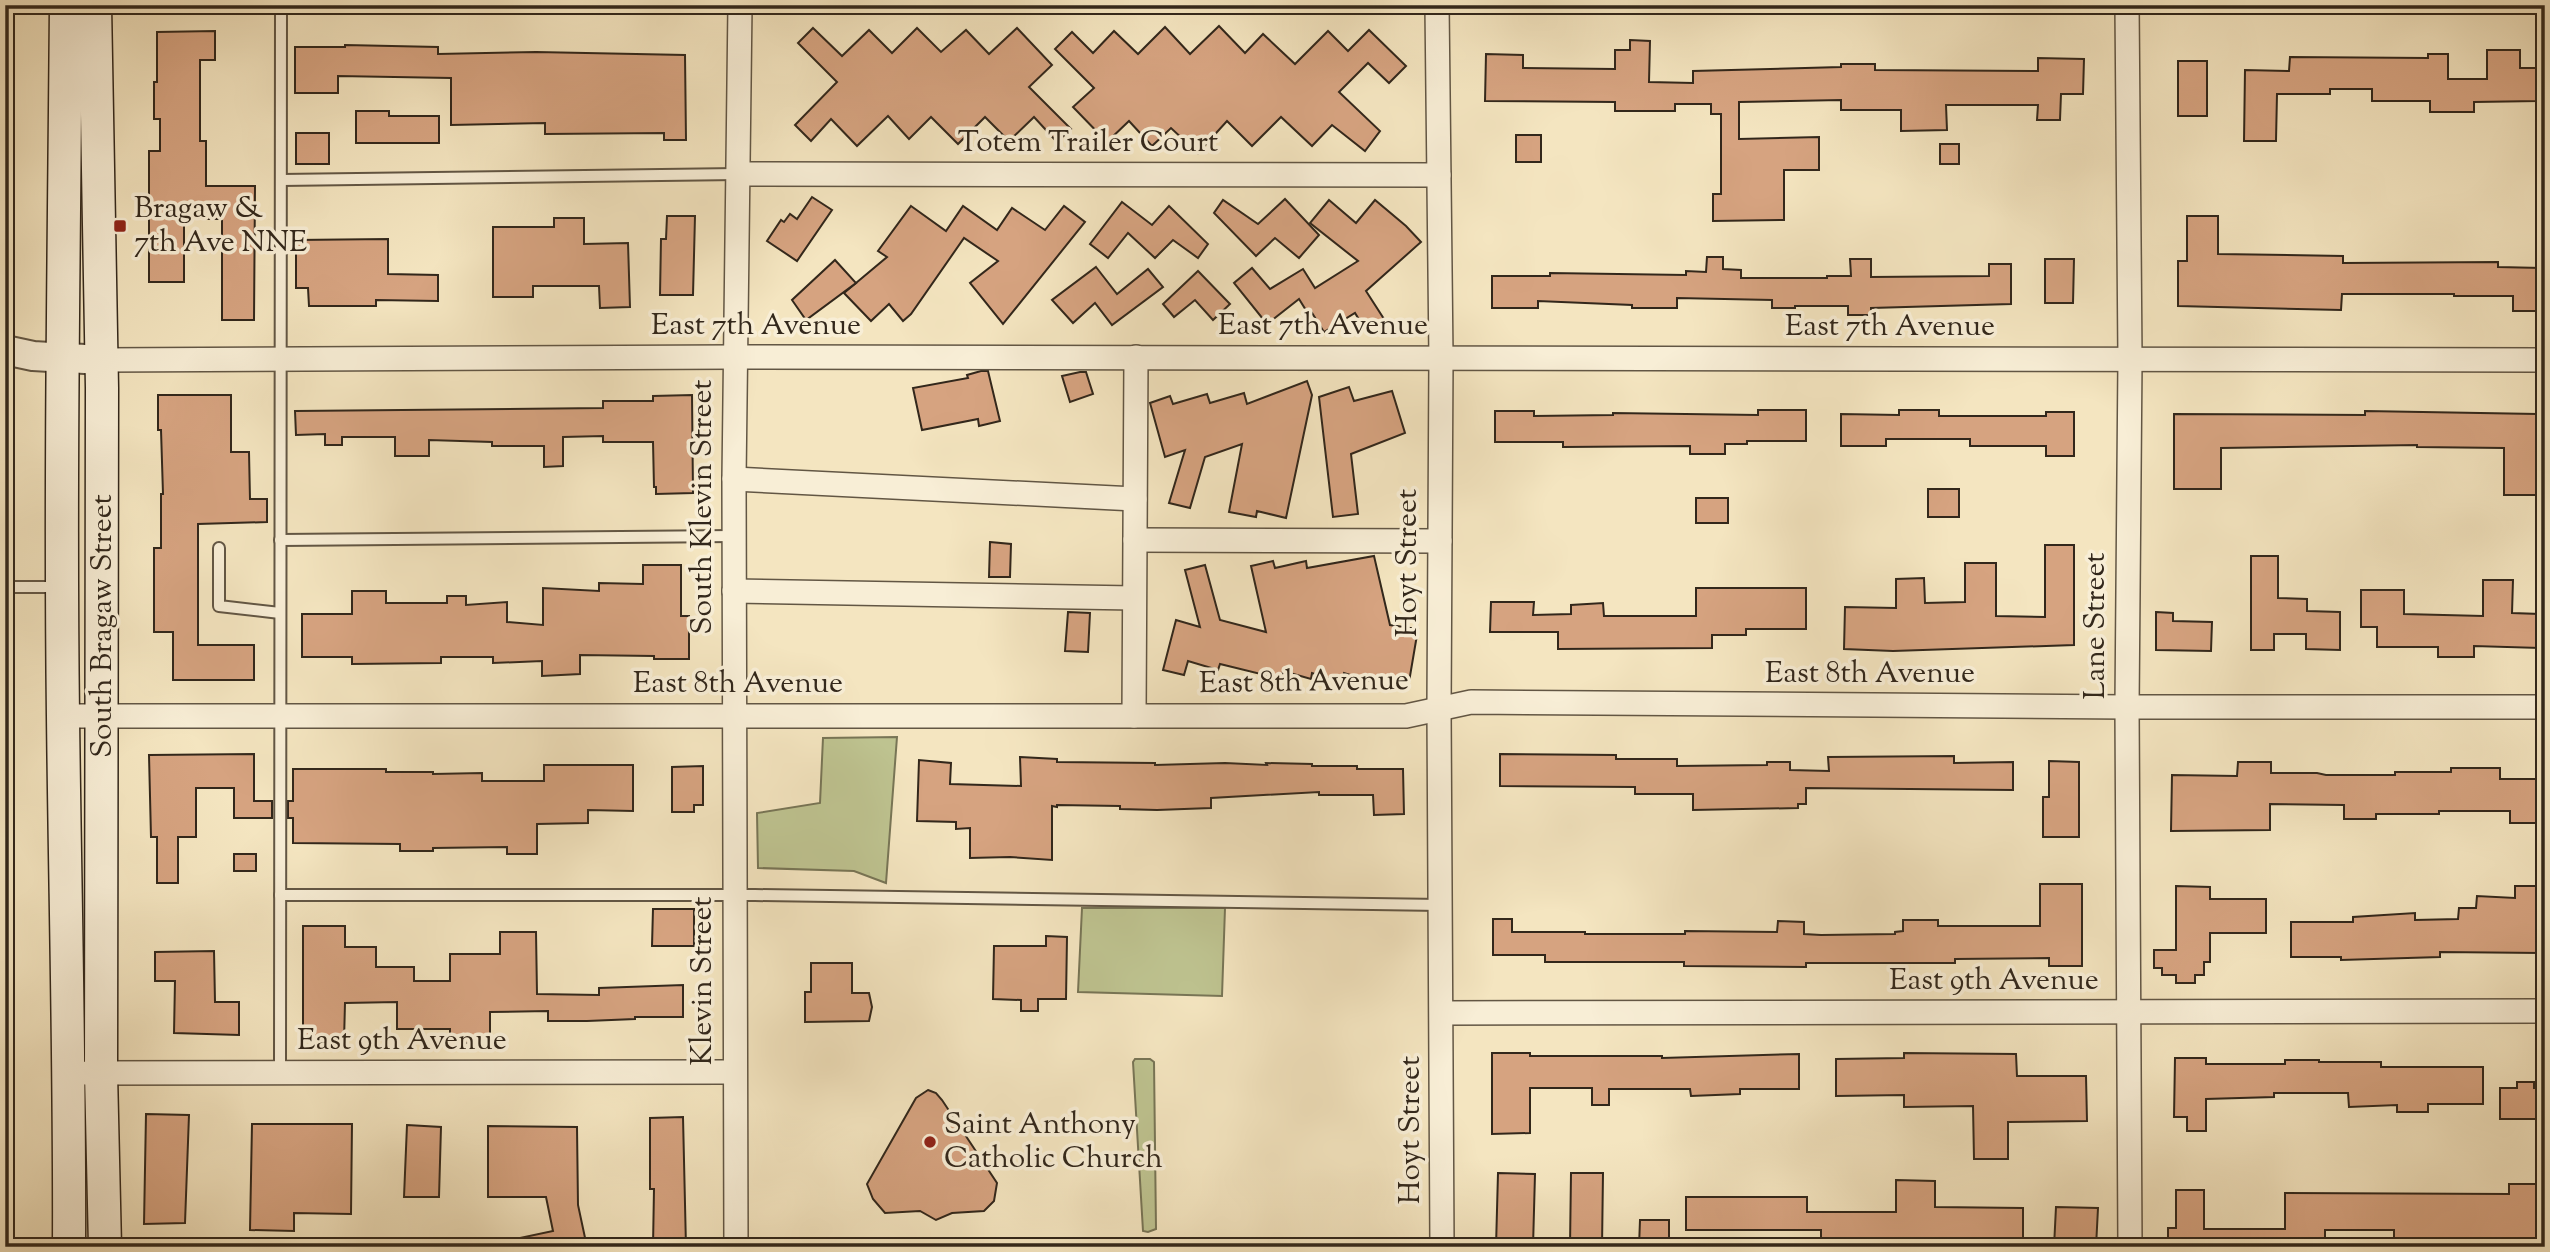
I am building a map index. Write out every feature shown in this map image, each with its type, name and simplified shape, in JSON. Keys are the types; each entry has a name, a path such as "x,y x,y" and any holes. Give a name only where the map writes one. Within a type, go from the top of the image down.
{"main road":[{"name":"South Bragaw Street","path":"66,5 62,359 63,716 70,1073 69,1247"},
{"name":"South Bragaw Street","path":"95,5 102,360 101,1073 105,1247"}],"street":[{"name":"South Klevin Street","path":"735,716 734,479 740,5"},
{"name":"Hoyt Street","path":"1437,5 1441,358 1439,709 1442,1247"},
{"name":"Lane Street","path":"2127,5 2130,359 2127,707 2130,1247"},
{"name":"Totem Trailer Court","path":"738,174 1439,174"},
{"path":"5,350 62,359 102,360"},
{"name":"East 7th Avenue","path":"102,360 735,357 2545,360"},
{"path":"1134,716 1136,357"},
{"path":"734,479 1135,499"},
{"path":"1135,540 1440,541"},
{"path":"734,591 1134,598"},
{"name":"East 8th Avenue","path":"63,716 1406,716 1471,702 2545,707"},
{"name":"Klevin Street","path":"735,716 736,1247"},
{"name":"East 9th Avenue","path":"1442,1013 2545,1011"},
{"name":"East 9th Avenue","path":"70,1073 735,1072"}],"lane":[{"path":"280,1073 281,5"},
{"path":"281,180 738,174"},
{"path":"281,540 734,536"},
{"path":"219,548 219,606 280,613"},
{"path":"5,587 63,587"},
{"path":"280,895 735,895 1441,905"}],"green space":[{"path":"897,737 886,883 854,871 758,868 757,813 820,803 823,738"},
{"path":"1082,908 1225,908 1222,996 1078,992"},
{"path":"1135,1059 1150,1059 1154,1062 1156,1229 1148,1232 1143,1231 1133,1062"}],"building":[{"path":"1219,26 1245,53 1263,34 1295,64 1328,31 1348,51 1369,30 1406,66 1389,83 1368,63 1339,92 1380,131 1365,151 1332,125 1312,146 1281,117 1252,146 1227,121 1198,153 1171,128 1152,146 1129,121 1107,142 1073,107 1094,88 1055,49 1072,32 1093,53 1114,31 1138,54 1165,27 1190,54"},
{"path":"813,28 842,56 869,30 892,53 917,28 941,52 966,30 989,54 1017,28 1052,65 1029,87 1071,129 1057,142 1034,117 1009,141 985,117 958,144 931,117 909,139 888,116 857,146 831,119 811,141 795,125 837,82 798,43"},
{"path":"215,31 215,60 200,60 200,141 206,141 206,186 255,186 254,320 222,320 222,219 184,219 184,282 149,282 149,151 160,151 160,119 154,119 157,32"},
{"path":"1630,40 1650,41 1649,82 1693,83 1693,71 1841,67 1841,64 1875,64 1875,70 2038,71 2038,58 2084,59 2083,94 2061,94 2060,120 2037,120 2038,105 1946,105 1947,130 1901,131 1901,110 1841,110 1841,100 1739,102 1739,139 1819,137 1819,170 1784,170 1784,220 1713,221 1713,194 1721,194 1721,114 1711,114 1711,104 1675,104 1675,111 1615,111 1615,102 1485,101 1486,54 1523,55 1523,68 1615,69 1615,50 1630,50"},
{"path":"295,47 438,47 438,54 536,52 685,55 686,140 664,140 664,133 545,134 545,123 451,125 451,78 338,76 338,93 295,93"},
{"path":"2487,50 2520,50 2520,68 2538,68 2538,101 2474,102 2474,112 2430,112 2430,101 2372,101 2372,89 2330,89 2330,94 2277,94 2276,141 2244,141 2245,70 2289,71 2290,57 2428,58 2428,54 2448,54 2448,79 2487,79"},
{"path":"2178,61 2207,61 2207,116 2178,116"},
{"path":"356,111 389,111 389,116 439,116 439,143 356,143"},
{"path":"296,133 329,133 329,164 296,164"},
{"path":"1516,135 1541,135 1541,162 1516,162"},
{"path":"1940,144 1959,144 1959,164 1940,164"},
{"path":"812,197 832,210 797,261 767,241 781,220 784,222 790,214 797,219"},
{"path":"1285,199 1319,235 1299,258 1275,238 1256,256 1214,213 1223,200 1258,224"},
{"path":"1329,200 1356,223 1375,200 1421,242 1366,291 1384,319 1366,331 1355,313 1324,332 1299,299 1267,324 1234,283 1252,268 1270,289 1303,269 1315,288 1358,261 1310,223"},
{"path":"1122,202 1152,225 1169,206 1208,244 1198,258 1173,240 1155,258 1128,233 1108,258 1090,244"},
{"path":"911,206 946,231 963,206 997,230 1012,208 1045,230 1064,206 1085,222 1003,324 970,283 998,261 964,238 911,314 903,321 889,304 871,321 844,293 887,257 878,251"},
{"path":"667,216 695,216 693,295 660,295 661,239 666,239"},
{"path":"2187,216 2218,216 2218,254 2343,256 2343,263 2498,262 2498,267 2545,268 2545,311 2513,311 2513,296 2454,294 2342,294 2341,310 2178,306 2178,261 2187,261"},
{"path":"554,218 584,218 584,244 628,243 630,307 600,308 599,286 533,286 533,297 493,297 493,227 554,227"},
{"path":"388,239 388,274 438,275 438,301 376,300 376,306 309,306 308,288 296,288 296,240"},
{"path":"1707,257 1723,257 1723,269 1741,270 1741,278 1851,276 1850,259 1871,259 1871,277 1989,276 1989,264 2011,264 2011,304 1871,308 1871,315 1848,315 1848,306 1772,308 1772,300 1677,298 1677,308 1632,308 1632,305 1538,301 1538,308 1492,308 1492,276 1550,276 1550,273 1686,275 1686,271 1706,272"},
{"path":"2045,259 2074,259 2073,303 2045,303"},
{"path":"835,260 856,283 806,320 792,300"},
{"path":"1096,267 1117,294 1148,269 1163,287 1112,325 1095,303 1073,323 1052,300"},
{"path":"1198,271 1230,304 1213,320 1195,300 1174,317 1163,304"},
{"path":"988,371 1000,421 979,426 978,419 922,430 913,388 968,378 967,375"},
{"path":"1086,372 1093,394 1070,402 1062,376"},
{"path":"1307,381 1312,395 1286,518 1257,511 1256,517 1229,512 1242,444 1205,457 1190,508 1169,503 1185,450 1165,457 1150,403 1170,396 1173,404 1207,394 1210,403 1244,393 1247,404"},
{"path":"1349,387 1354,401 1392,391 1405,433 1351,454 1358,514 1333,517 1319,397"},
{"path":"158,395 231,395 231,452 249,452 250,499 267,499 267,522 198,524 198,645 254,645 254,680 173,680 173,632 154,632 154,548 161,548 163,494"},
{"path":"692,395 693,493 656,494 653,442 603,442 603,436 563,437 563,466 544,467 544,446 492,446 492,442 429,440 429,456 395,456 395,437 342,437 342,445 325,445 325,434 296,435 295,411 603,408 603,401 653,401 653,396"},
{"path":"1758,410 1806,410 1806,441 1747,441 1747,444 1725,444 1725,454 1690,454 1690,446 1563,447 1563,442 1495,442 1495,411 1534,411 1534,416 1613,413 1758,415"},
{"path":"1899,410 1939,410 1939,416 2046,416 2046,412 2074,412 2074,456 2046,456 2046,446 1970,446 1970,439 1886,439 1886,446 1841,446 1841,414 1899,415"},
{"path":"2365,411 2537,414 2537,495 2504,495 2504,448 2417,445 2221,448 2221,489 2174,489 2174,414 2365,415"},
{"path":"1928,489 1959,489 1959,517 1928,517"},
{"path":"1696,498 1728,498 1728,523 1696,523"},
{"path":"990,542 1011,544 1010,577 989,577"},
{"path":"2045,545 2074,545 2074,645 1893,651 1844,649 1845,607 1896,608 1896,579 1924,578 1925,603 1965,602 1965,563 1996,563 1996,616 2045,617"},
{"path":"1374,556 1390,625 1418,629 1409,682 1379,675 1376,683 1344,673 1342,682 1312,673 1311,679 1283,671 1281,679 1220,664 1218,670 1188,661 1184,675 1163,670 1176,620 1200,627 1185,570 1205,565 1220,620 1266,632 1251,566 1273,561 1275,568 1306,561 1307,568"},
{"path":"2251,556 2278,556 2278,598 2307,599 2307,611 2340,612 2340,650 2306,649 2306,634 2274,634 2274,650 2251,650"},
{"path":"643,565 681,565 681,616 689,616 689,659 580,655 580,674 542,676 542,661 493,663 493,657 441,657 441,663 352,664 352,657 302,657 302,614 352,614 352,591 386,591 386,603 447,603 447,596 466,596 466,605 507,602 507,622 543,625 543,588 599,591 599,583 643,584"},
{"path":"2483,580 2513,580 2512,613 2540,614 2540,648 2474,646 2474,657 2438,657 2438,647 2377,647 2377,627 2361,627 2361,590 2404,590 2404,614 2483,616"},
{"path":"1696,588 1806,588 1806,629 1746,629 1746,635 1712,635 1712,648 1558,649 1558,632 1490,632 1491,602 1534,602 1533,615 1571,614 1571,605 1603,603 1604,616 1696,616"},
{"path":"1068,612 1090,613 1088,652 1065,651"},
{"path":"2156,612 2173,613 2173,621 2212,622 2211,651 2156,650"},
{"path":"254,754 254,801 272,801 272,818 234,818 234,788 196,788 196,837 178,837 178,883 157,883 157,837 151,837 149,755"},
{"path":"1500,754 1616,755 1616,759 1677,759 1677,766 1767,765 1767,762 1790,762 1790,770 1829,771 1828,757 1954,756 1954,763 2013,762 2013,790 1806,788 1806,804 1798,804 1798,808 1693,810 1693,794 1635,794 1635,787 1500,786"},
{"path":"1020,757 1057,759 1057,762 1155,765 1267,765 1266,763 1403,769 1404,814 1374,815 1373,795 1319,795 1319,792 1211,798 1211,808 1157,810 1120,809 1120,806 1057,805 1052,806 1052,860 970,858 970,828 956,829 956,822 917,821 919,760 951,763 950,784 1021,786"},
{"path":"2049,761 2079,762 2079,837 2043,837 2043,797 2049,797"},
{"path":"2238,762 2271,762 2271,773 2326,775 2395,775 2395,772 2451,772 2451,768 2500,768 2500,779 2543,779 2543,823 2510,823 2510,811 2376,814 2376,819 2344,819 2344,805 2270,804 2270,830 2171,831 2172,775 2237,776"},
{"path":"544,765 633,765 633,811 588,810 588,823 537,824 537,854 507,854 507,847 400,851 400,844 293,843 293,818 288,818 288,801 293,801 293,769 482,773 482,781 544,781"},
{"path":"703,766 703,805 694,805 694,812 672,812 672,767"},
{"path":"234,854 256,854 256,871 234,871"},
{"path":"2040,884 2082,884 2082,966 2049,966 2049,958 1955,959 1955,963 1806,963 1806,967 1684,966 1684,962 1545,962 1545,955 1493,955 1493,919 1512,919 1512,932 1585,934 1777,932 1778,921 1804,922 1804,934 1821,935 1895,934 1903,931 1903,920 1938,920 1938,926 2040,926"},
{"path":"2176,886 2210,887 2210,899 2266,899 2266,933 2210,933 2210,962 2204,962 2204,975 2195,975 2195,983 2176,983 2176,975 2162,975 2162,968 2154,968 2154,950 2176,950"},
{"path":"2515,886 2545,886 2545,953 2440,952 2440,957 2341,960 2341,957 2291,957 2291,922 2353,922 2353,917 2415,913 2415,920 2458,919 2459,908 2476,908 2477,896 2515,898"},
{"path":"653,909 694,909 694,946 652,946"},
{"path":"303,926 345,926 345,947 376,947 376,967 414,967 414,981 450,981 450,954 500,954 500,932 536,932 537,994 599,995 599,988 683,985 683,1017 548,1021 548,1011 490,1012 490,1043 450,1043 450,1029 397,1029 397,1002 345,1003 344,1041 303,1041"},
{"path":"1046,936 1067,937 1066,999 1038,999 1038,1011 1021,1011 1021,1000 993,999 994,946 1046,946"},
{"path":"214,951 215,1002 239,1002 239,1035 174,1033 175,981 155,981 155,952"},
{"path":"811,963 852,963 852,993 869,993 872,1007 869,1021 805,1022 805,992 811,992"},
{"path":"1492,1053 1662,1058 1799,1054 1799,1089 1740,1089 1740,1094 1691,1096 1690,1089 1609,1089 1609,1105 1592,1105 1592,1088 1530,1088 1530,1133 1492,1134"},
{"path":"1904,1053 2016,1054 2017,1076 2086,1076 2087,1121 2008,1122 2008,1159 1974,1159 1973,1106 1904,1107 1904,1095 1836,1096 1836,1059 1904,1058"},
{"path":"2175,1058 2206,1058 2206,1064 2285,1064 2285,1060 2319,1060 2381,1062 2381,1067 2483,1067 2483,1104 2428,1104 2428,1112 2397,1112 2397,1105 2349,1107 2348,1093 2274,1093 2274,1097 2206,1099 2206,1131 2187,1131 2187,1117 2174,1117"},
{"path":"2517,1082 2534,1082 2534,1088 2544,1088 2544,1119 2500,1119 2500,1088 2517,1088"},
{"name":"Saint Anthony Catholic Church","path":"928,1090 936,1093 942,1100 997,1183 994,1201 984,1211 952,1213 936,1220 920,1211 885,1213 873,1199 867,1184 916,1098"},
{"path":"146,1114 189,1115 185,1223 144,1224"},
{"path":"683,1117 686,1247 653,1247 654,1189 650,1189 650,1118"},
{"path":"252,1124 352,1124 351,1214 294,1213 294,1231 250,1230"},
{"path":"407,1125 441,1127 439,1197 404,1197"},
{"path":"488,1126 577,1127 578,1205 587,1247 515,1247 515,1239 553,1231 546,1197 488,1197"},
{"path":"1498,1173 1535,1174 1533,1247 1496,1247"},
{"path":"1571,1173 1603,1173 1602,1247 1570,1247"},
{"path":"1896,1180 1935,1181 1935,1207 2023,1208 2023,1247 1821,1247 1821,1230 1686,1230 1686,1197 1807,1197 1807,1212 1896,1212"},
{"path":"2509,1184 2545,1184 2545,1241 2490,1241 2490,1246 2482,1247 2402,1247 2394,1246 2394,1230 2325,1230 2325,1247 2168,1247 2168,1228 2176,1228 2176,1190 2204,1190 2204,1229 2285,1229 2285,1193 2509,1194"},
{"path":"2056,1207 2098,1208 2096,1247 2054,1247"},
{"path":"1640,1220 1669,1220 1669,1247 1639,1247"}],"place":[{"name":"Bragaw & 7th Ave NNE","path":"120,226"},
{"name":"Saint Anthony Catholic Church","path":"930,1142"}]}
